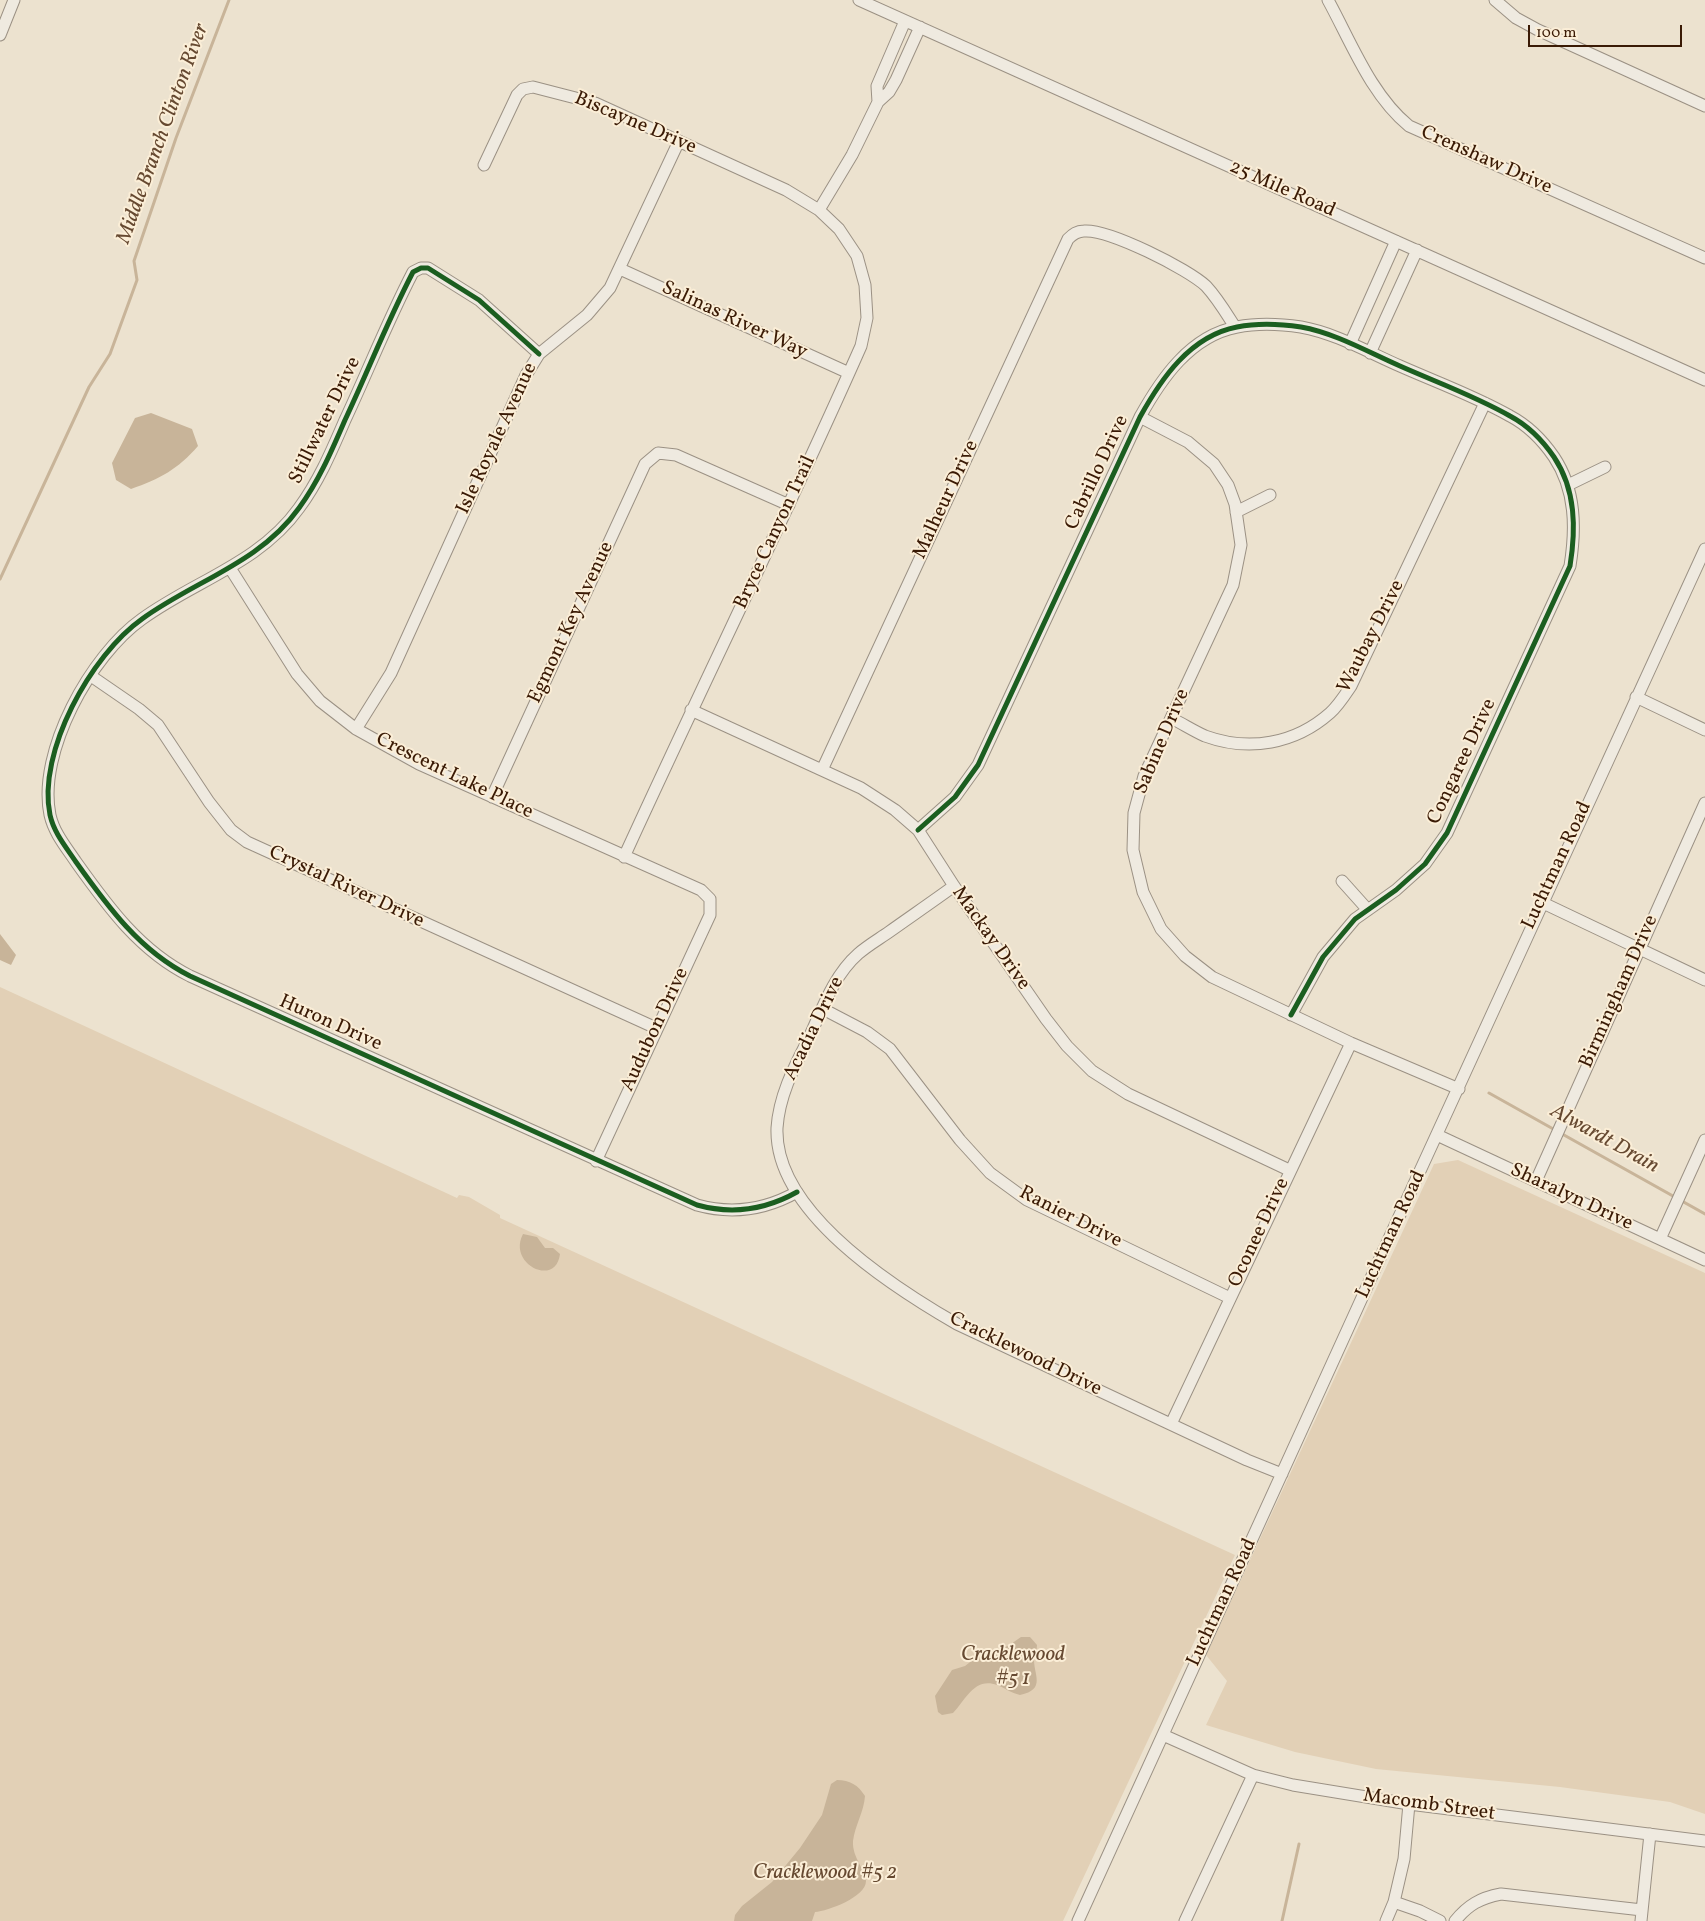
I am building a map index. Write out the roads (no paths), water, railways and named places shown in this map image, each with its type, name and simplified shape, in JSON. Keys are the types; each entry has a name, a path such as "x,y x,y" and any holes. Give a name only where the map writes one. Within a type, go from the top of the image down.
{"street":[{"path":"0,35 14,0"},
{"name":"25 Mile Road","path":"859,0 1705,380"},
{"name":"Crenshaw Drive","path":"1328,0 1378,92 1393,113 1409,126 1703,257"},
{"path":"1495,0 1516,18 1538,30 1705,106"},
{"path":"878,102 877,86 905,21"},
{"path":"819,210 852,155 878,102 889,92 896,80 920,27"},
{"name":"Biscayne Drive","path":"484,165 517,96 524,89 533,87 595,103 786,190 819,210"},
{"name":"Isle Royale Avenue","path":"356,729 391,673 518,391 539,354 597,305 610,288 679,141"},
{"name":"Bryce Canyon Trail","path":"624,857 691,710 727,640 861,346 867,318 865,285 857,256 839,229 819,210"},
{"name":"Malheur Drive","path":"822,770 1068,239 1075,232 1086,230 1130,244 1192,274 1220,303 1235,328"},
{"path":"1350,344 1396,241"},
{"path":"1370,353 1417,250"},
{"name":"Stillwater Drive","path":"91,676 110,649 140,620 230,568 261,547 299,508 326,462 413,272 421,268 428,268 438,273 479,300 539,354"},
{"name":"Salinas River Way","path":"620,269 849,374"},
{"name":"Cabrillo Drive","path":"918,830 955,797 978,765 1140,417 1157,387 1176,364 1202,341 1235,328 1261,325 1302,328 1350,344 1511,416 1526,427 1554,457 1567,481"},
{"name":"Waubay Drive","path":"1171,718 1205,736 1242,745 1274,743 1304,731 1331,713 1352,686 1485,403"},
{"name":"Sabine Drive","path":"1140,417 1188,442 1214,464 1228,485 1236,512 1241,545 1233,586 1144,776 1134,813 1133,850 1143,892 1161,929 1185,956 1212,977 1351,1043 1459,1089"},
{"name":"Egmont Key Avenue","path":"492,797 645,464 658,454 668,453 685,457 788,505"},
{"path":"1567,481 1605,468"},
{"name":"Congaree Drive","path":"1291,1015 1323,957 1355,919 1425,864 1447,834 1570,566 1574,539 1567,481"},
{"path":"1236,512 1270,495"},
{"name":"Luchtman Road","path":"1078,1921 1459,1089 1542,902 1705,549"},
{"name":"Crescent Lake Place","path":"230,568 297,674 320,701 356,729 419,764 701,890 710,899"},
{"name":"Crystal River Drive","path":"91,676 158,724 209,802 231,830 247,842 656,1028"},
{"name":"Huron Drive","path":"91,676 69,712 54,748 49,771 48,798 51,817 58,836 105,904 136,937 166,962 190,976 685,1201 709,1208 730,1211 770,1206 797,1192"},
{"path":"1636,697 1705,730"},
{"name":"Mackay Drive","path":"691,710 822,770 874,796 895,810 918,830 954,886 1046,1019 1067,1046 1092,1071 1128,1094 1289,1170"},
{"name":"Birmingham Drive","path":"1536,1181 1705,803"},
{"path":"1342,881 1368,910"},
{"name":"Acadia Drive","path":"797,1192 781,1161 777,1128 782,1097 833,986 858,954 954,886"},
{"name":"Audubon Drive","path":"596,1161 710,915 710,899"},
{"path":"1542,902 1705,980"},
{"name":"Ranier Drive","path":"824,1009 867,1032 890,1049 966,1146 990,1173 1027,1200 1230,1298"},
{"name":"Oconee Drive","path":"1171,1424 1289,1170 1351,1043"},
{"name":"Sharalyn Drive","path":"1437,1135 1705,1260"},
{"path":"1660,1239 1705,1140"},
{"name":"Cracklewood Drive","path":"797,1192 842,1244 913,1298 957,1324 1282,1474"},
{"name":"Macomb Street","path":"1163,1735 1252,1776 1409,1804 1705,1842"},
{"path":"1185,1921 1252,1776"},
{"path":"1386,1921 1394,1902 1404,1859 1409,1804"},
{"path":"1456,1921 1468,1906 1489,1896 1501,1894 1641,1915 1650,1834"},
{"path":"1394,1902 1420,1911 1440,1921"}],"water":[{"path":"151,413 192,429 198,446 176,467 151,481 131,489 116,480 112,463 135,418"},
{"path":"0,934 16,955 11,965 0,960"},
{"path":"523,1234 537,1237 545,1248 553,1248 560,1254 557,1264 550,1269 542,1271 534,1268 527,1262 521,1255 520,1245"},
{"name":"Cracklewood #5 1","path":"1021,1637 1030,1637 1037,1645 1034,1664 1037,1680 1033,1689 1020,1695 997,1685 982,1684 971,1691 953,1713 942,1715 938,1712 935,1696 952,1670 965,1666 983,1652 1008,1646"},
{"name":"Cracklewood #5 2","path":"837,1780 853,1784 865,1796 853,1841 853,1847 866,1881 864,1887 853,1898 828,1909 815,1912 812,1921 734,1921 735,1915 742,1906 772,1882 800,1848 822,1815 831,1784"}],"waterway":[{"name":"Middle Branch Clinton River","path":"0,579 89,387 110,354 137,280 134,261 176,138 229,0"},
{"name":"Alwardt Drain","path":"1489,1093 1705,1214"},
{"path":"1282,1921 1299,1844"}]}
